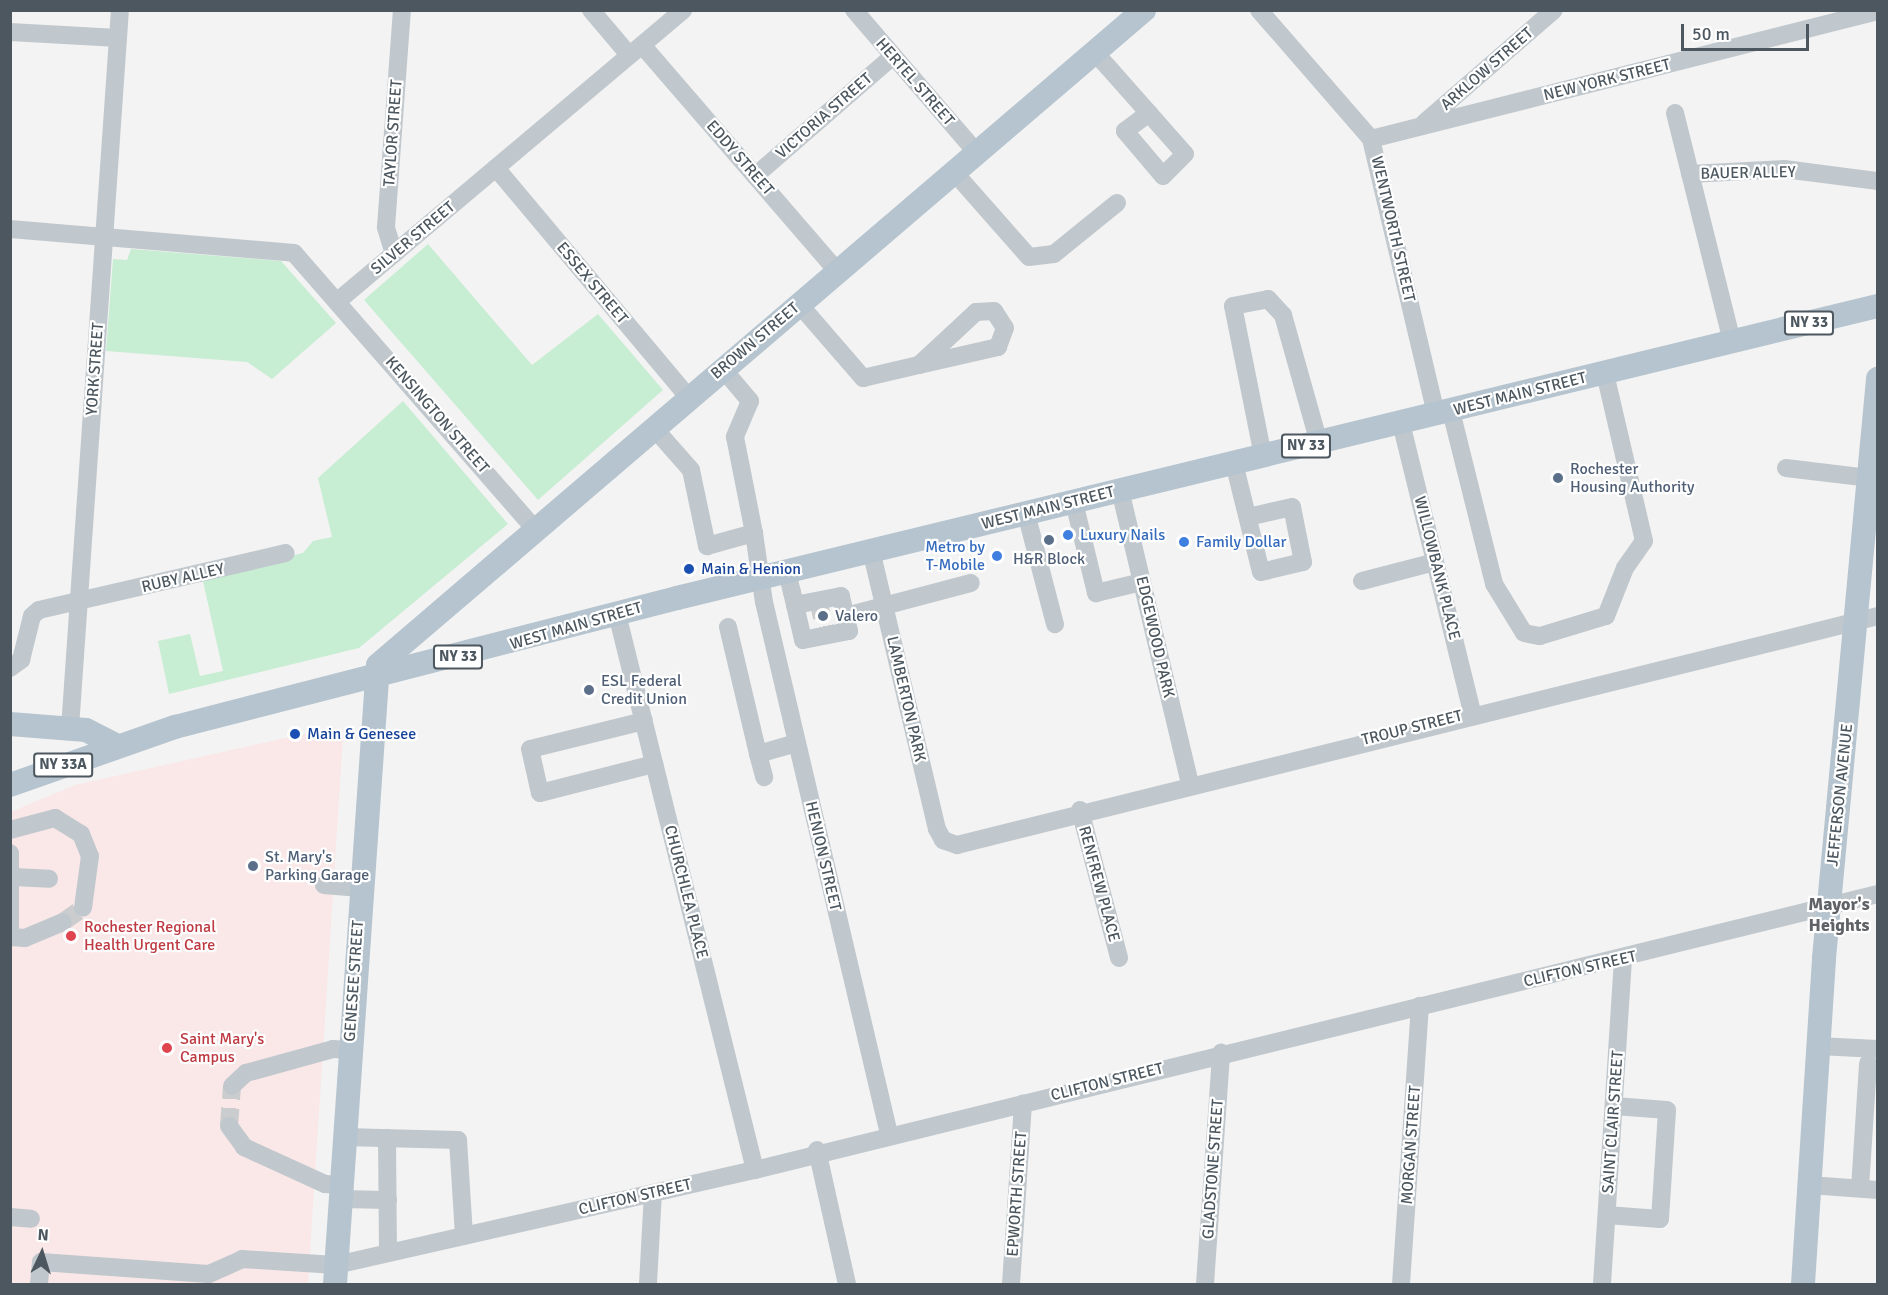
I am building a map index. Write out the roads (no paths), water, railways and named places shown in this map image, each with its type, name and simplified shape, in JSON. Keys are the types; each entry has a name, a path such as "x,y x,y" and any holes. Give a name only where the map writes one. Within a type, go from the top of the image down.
{"main road":[{"name":"BROWN STREET","path":"374,677 387,655 1144,10"},
{"name":"WEST MAIN STREET","path":"116,745 871,550 1878,306"},
{"name":"JEFFERSON AVENUE","path":"1803,1284 1829,905 1868,618 1878,379"},
{"name":"GENESEE STREET","path":"335,1275 374,677"},
{"path":"10,724 70,728 100,734 116,745"},
{"name":"NY 33A","path":"10,785 116,745"}],"street":[{"name":"YORK STREET","path":"70,728 120,10"},
{"name":"TAYLOR STREET","path":"394,254 386,231 402,10"},
{"name":"EDDY STREET","path":"591,10 636,50 755,176 837,271"},
{"name":"SILVER STREET","path":"339,300 683,10"},
{"name":"HERTEL STREET","path":"854,10 977,153"},
{"name":"WENTWORTH STREET","path":"1259,10 1371,139 1443,413 1494,584 1524,633 1540,636 1606,616 1626,568 1644,541 1605,373"},
{"name":"ARKLOW STREET","path":"1420,127 1554,10"},
{"name":"NEW YORK STREET","path":"1371,139 1878,11"},
{"path":"10,32 118,38"},
{"path":"1095,53 1149,113"},
{"name":"VICTORIA STREET","path":"755,176 893,56"},
{"path":"1675,113 1732,342"},
{"name":"ESSEX STREET","path":"496,168 689,398"},
{"name":"BAUER ALLEY","path":"1690,174 1784,169 1878,181"},
{"path":"954,172 1029,257 1054,254 1117,203"},
{"path":"10,229 288,251 306,262 339,300"},
{"path":"1263,456 1233,306 1268,299 1283,315 1319,443"},
{"name":"KENSINGTON STREET","path":"339,300 535,529"},
{"path":"799,304 863,378 919,365"},
{"name":"HENION STREET","path":"723,369 750,400 735,437 761,578 796,743 888,1134"},
{"name":"WILLOWBANK PLACE","path":"1401,423 1472,713"},
{"path":"654,428 691,470 707,546 754,533"},
{"path":"1234,463 1248,517"},
{"path":"1786,468 1873,472"},
{"name":"EDGEWOOD PARK","path":"1120,490 1190,783"},
{"path":"1074,502 1096,593 1142,582"},
{"path":"1026,513 1055,624"},
{"name":"LAMBERTON PARK","path":"871,550 937,829 948,844"},
{"name":"RUBY ALLEY","path":"10,668 21,660 32,616 286,553"},
{"path":"1362,581 1435,562"},
{"path":"787,571 803,640 849,631 841,596 795,605"},
{"path":"846,616 970,583"},
{"name":"CHURCHLEA PLACE","path":"617,614 755,1170"},
{"name":"TROUP STREET","path":"948,844 971,844 1080,810 1868,618"},
{"path":"728,627 764,777"},
{"path":"644,721 530,749 540,793 654,764"},
{"path":"758,754 796,743"},
{"name":"RENFREW PLACE","path":"1080,810 1119,958"},
{"path":"10,830 55,818 81,834 90,856 83,908"},
{"path":"10,853 14,877 10,936 25,938 63,922"},
{"path":"14,877 49,879"},
{"path":"324,885 360,888"},
{"name":"CLIFTON STREET","path":"39,1284 41,1262 224,1277 242,1259 335,1275 388,1253 755,1170 817,1150 1623,959 1878,894"},
{"name":"SAINT CLAIR STREET","path":"1602,1284 1623,959"},
{"name":"MORGAN STREET","path":"1401,1284 1420,1006"},
{"path":"1809,1185 1869,1189 1873,1056 1818,1046"},
{"path":"232,1086 246,1073 333,1049 350,1050"},
{"name":"GLADSTONE STREET","path":"1205,1284 1221,1053"},
{"name":"EPWORTH STREET","path":"1011,1284 1023,1103"},
{"path":"1607,1215 1660,1219 1667,1110 1614,1106"},
{"path":"229,1126 244,1147 341,1192 388,1200"},
{"path":"344,1137 458,1140 464,1236"},
{"path":"387,1138 388,1253"},
{"path":"817,1150 847,1284"},
{"path":"648,1284 653,1193"},
{"path":"10,1217 30,1219"}],"tunnel":[{"path":"818,600 826,636"},
{"path":"63,922 83,908"},
{"path":"229,1126 232,1086"}],"place":[{"name":"Rochester Housing Authority","path":"1558,478"},
{"name":"Luxury Nails","path":"1068,535"},
{"name":"H&R Block","path":"1049,540"},
{"name":"Family Dollar","path":"1184,542"},
{"name":"Metro by T-Mobile","path":"997,556"},
{"name":"Main & Henion","path":"689,569"},
{"name":"Valero","path":"823,616"},
{"name":"ESL Federal Credit Union","path":"589,690"},
{"name":"Main & Genesee","path":"295,734"},
{"name":"St. Mary's Parking Garage","path":"253,866"},
{"name":"Rochester Regional Health Urgent Care","path":"71,936"},
{"name":"Saint Mary's Campus","path":"167,1048"}],"district":[{"name":"Mayor's Heights","path":"1839,915"}]}
